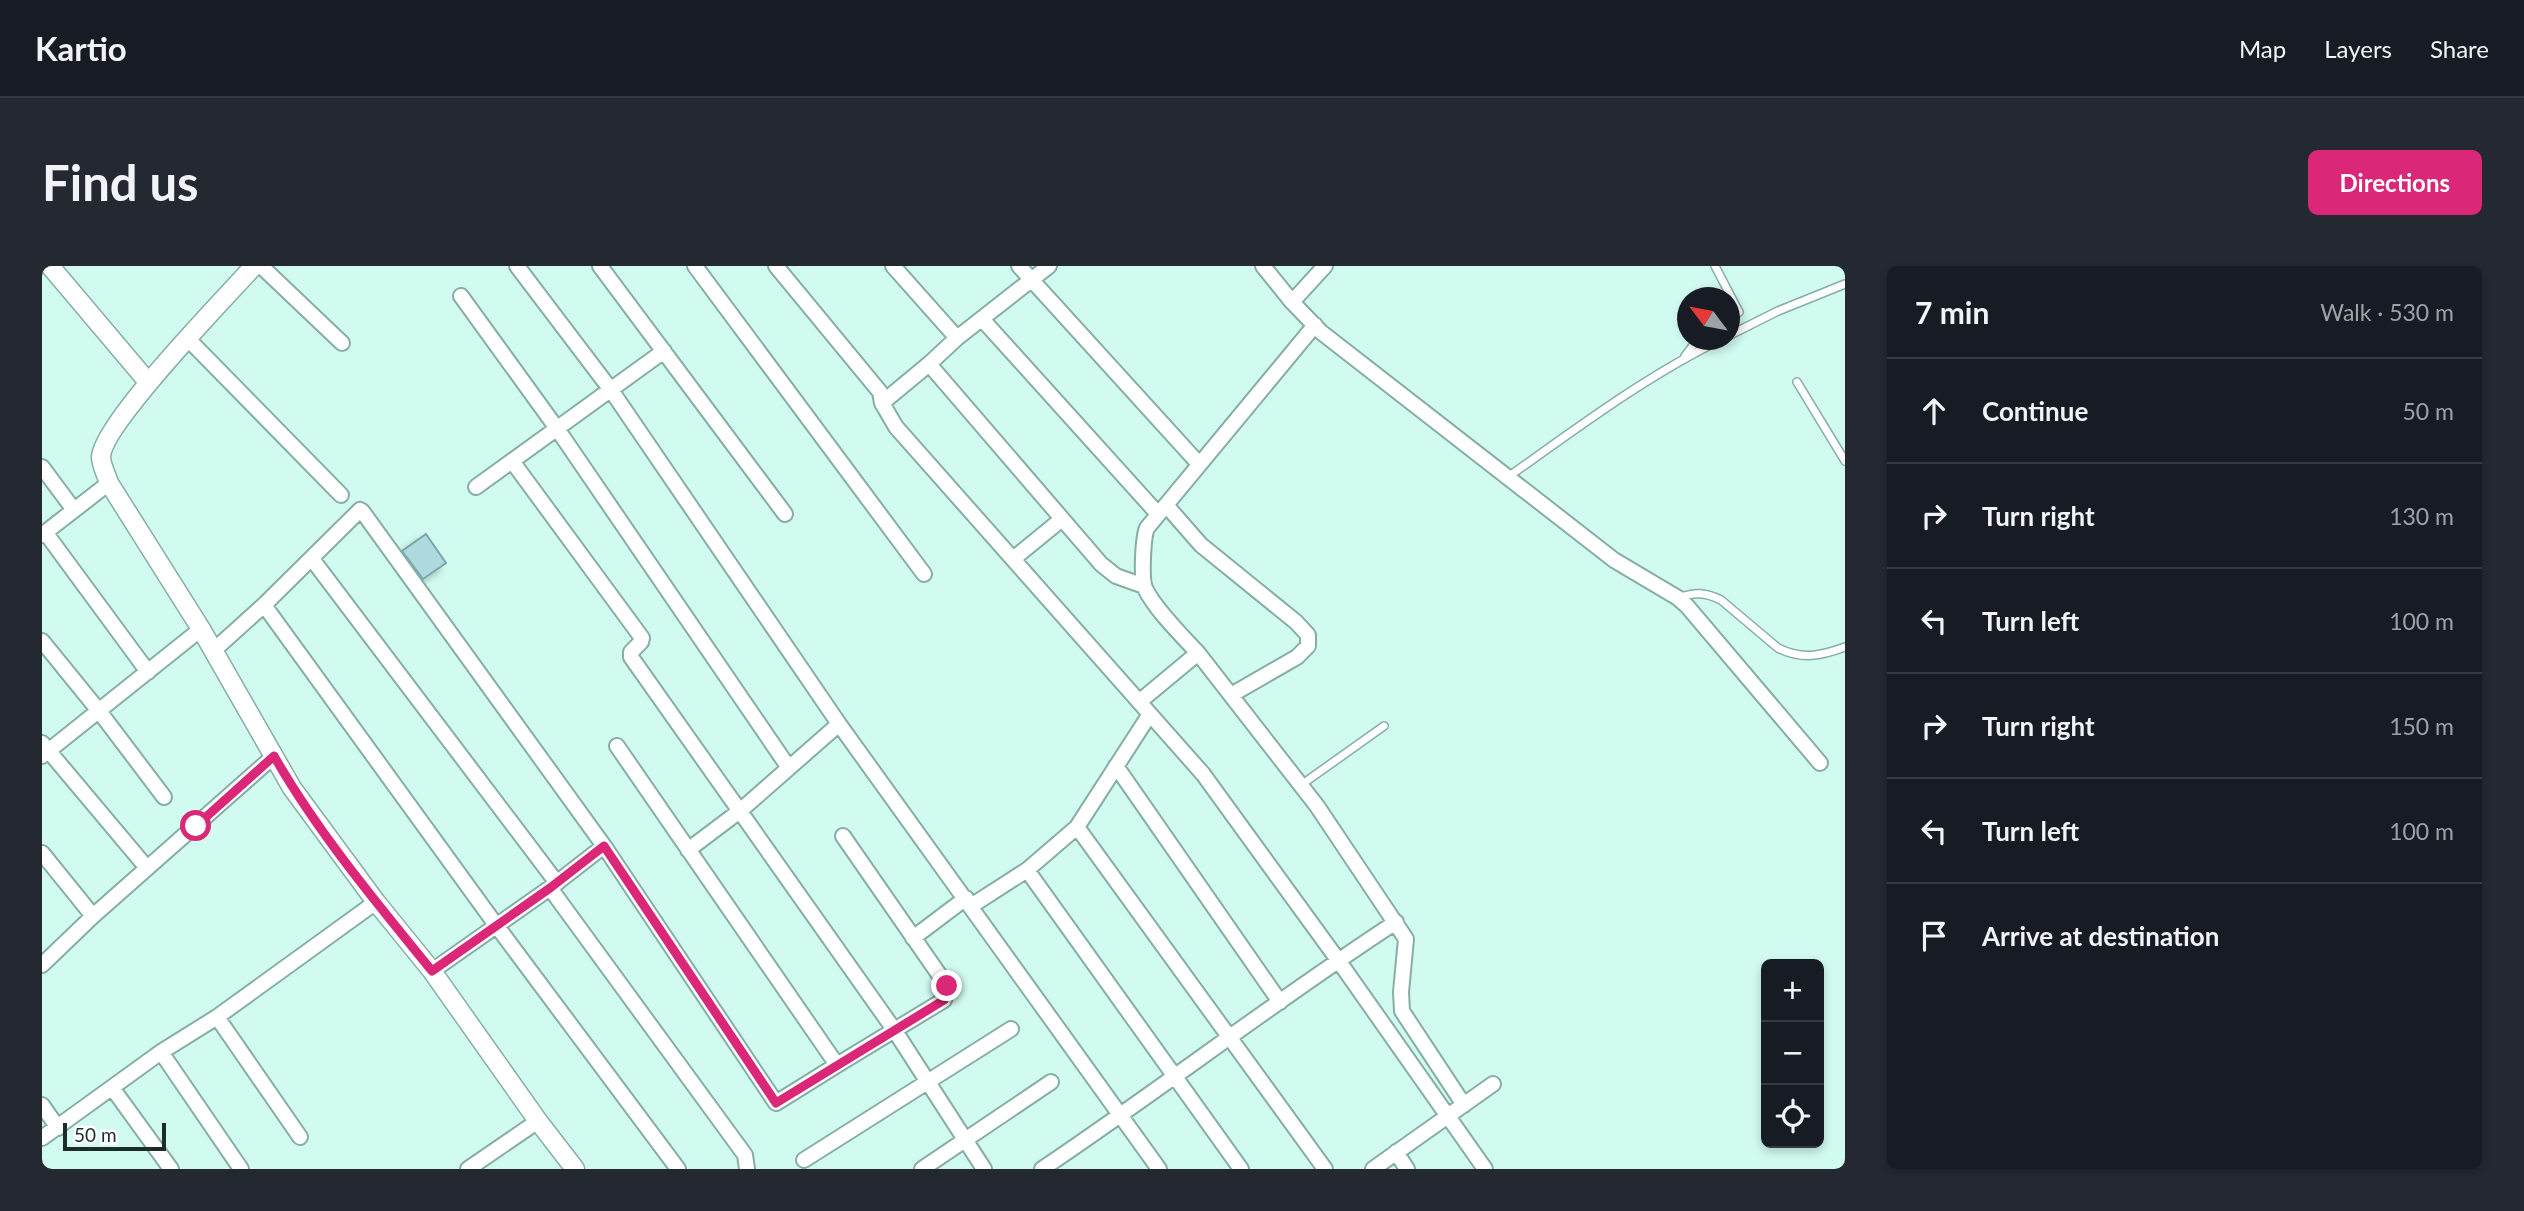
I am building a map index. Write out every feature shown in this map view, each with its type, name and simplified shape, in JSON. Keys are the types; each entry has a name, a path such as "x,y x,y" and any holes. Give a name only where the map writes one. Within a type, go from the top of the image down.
{"street":[{"path":"51,266 148,382"},
{"path":"254,266 148,382 108,440 101,457 109,483 201,629 292,788 376,902 432,971 575,1169"},
{"path":"261,266 342,344"},
{"path":"517,266 611,390 839,724 1159,1169"},
{"path":"600,266 785,514"},
{"path":"695,266 924,574"},
{"path":"776,266 880,392 882,403 896,427 1203,774 1485,1169"},
{"path":"893,266 957,338"},
{"path":"1019,266 1199,464"},
{"path":"882,403 957,338 1049,266"},
{"path":"1263,266 1315,325 1614,560 1678,598 1820,763"},
{"path":"1292,302 1325,266"},
{"path":"461,296 558,430 789,768"},
{"path":"982,319 1162,509 1308,635 1308,646 1297,657 1231,695"},
{"path":"1143,586 1143,539 1147,528 1315,325"},
{"path":"188,339 341,495"},
{"path":"476,487 664,351"},
{"path":"929,364 1101,564 1116,576 1143,586 1301,785 1406,939 1402,1011 1464,1105"},
{"path":"512,461 642,638 631,652 631,657 895,1031 984,1169"},
{"path":"42,467 74,510"},
{"path":"109,483 43,534 148,672"},
{"path":"213,651 312,559 360,510 364,512 604,846 776,1103 944,1000 947,993 947,986 843,836"},
{"path":"1013,559 1062,519"},
{"path":"312,559 554,885 745,1155 747,1169"},
{"path":"264,605 496,925 678,1169"},
{"path":"147,868 44,750 201,629"},
{"path":"42,641 99,710 164,797"},
{"path":"1139,702 1198,653"},
{"path":"914,938 969,902 1027,870 1077,827 1150,714"},
{"path":"688,850 741,810 839,724"},
{"path":"617,746 837,1065"},
{"path":"42,963 274,756"},
{"path":"1116,766 1280,1002"},
{"path":"1077,827 1325,1169"},
{"path":"432,971 554,885 604,846"},
{"path":"42,853 93,916"},
{"path":"1027,870 1241,1169"},
{"path":"42,1138 162,1052 217,1017 376,902"},
{"path":"1042,1169 1122,1116 1338,960 1396,922"},
{"path":"217,1017 300,1137"},
{"path":"804,1160 1011,1029"},
{"path":"162,1052 241,1169"},
{"path":"922,1169 1051,1082"},
{"path":"1373,1169 1493,1084"},
{"path":"113,1089 171,1169"},
{"path":"42,1105 58,1128"},
{"path":"468,1169 538,1121"},
{"path":"1396,1152 1407,1169"}],"lane":[{"path":"1715,266 1726,287"},
{"path":"1740,330 1778,311 1845,284"},
{"path":"1682,359 1689,350"},
{"path":"1507,477 1620,398 1700,350"},
{"path":"1797,382 1845,461"},
{"path":"1678,598 1691,593 1711,595 1788,653 1804,657 1823,655 1845,647"},
{"path":"1301,785 1384,726"}],"building":[{"path":"426,534 446,563 423,579 402,551"}],"route":[{"path":"196,826 274,756 292,788 376,902 432,971 550,888 604,846 776,1103 944,1000 947,986"}]}
